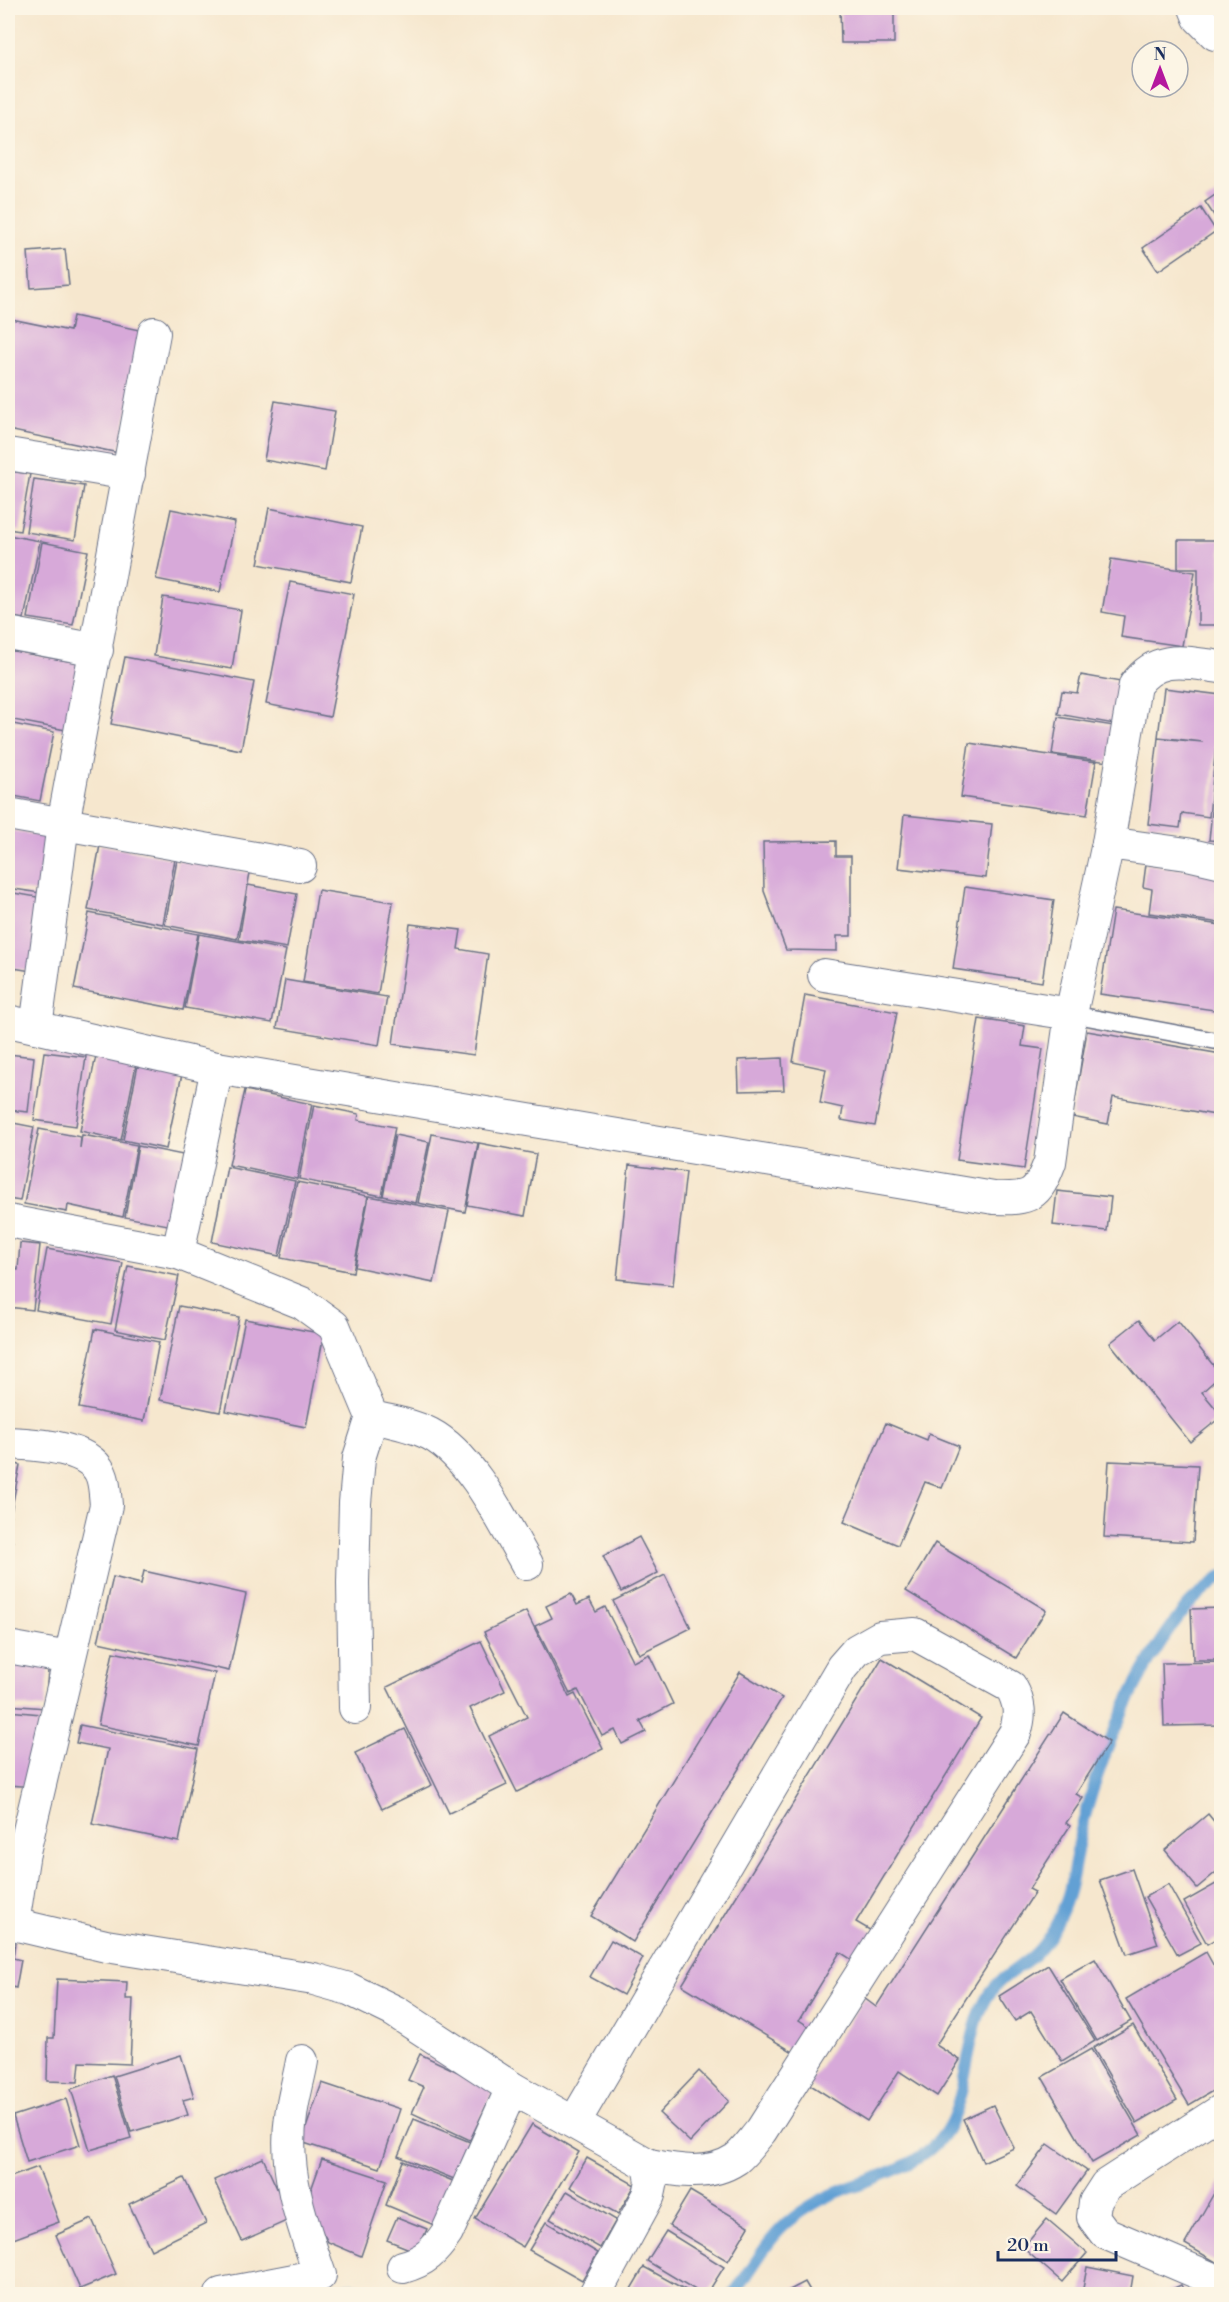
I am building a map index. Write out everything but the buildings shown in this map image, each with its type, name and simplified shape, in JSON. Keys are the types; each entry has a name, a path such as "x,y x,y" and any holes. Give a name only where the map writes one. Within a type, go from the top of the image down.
{"street":[{"path":"1195,8 1199,18 1215,34 1221,34"},
{"path":"154,333 97,650 22,1024 218,1068 994,1198 1019,1199 1033,1195 1043,1180 1050,1162 1071,1014 1108,843 1135,685 1145,671 1158,664 1174,662 1221,667"},
{"path":"8,454 129,474"},
{"path":"8,633 97,650"},
{"path":"8,814 300,866"},
{"path":"1108,843 1187,854 1221,862"},
{"path":"824,975 1071,1014"},
{"path":"178,1252 218,1068"},
{"path":"8,1221 178,1252 303,1303 334,1326 372,1417 359,1458 355,1503 352,1583 355,1708"},
{"path":"372,1417 430,1435 453,1452 488,1498 527,1564"},
{"path":"8,1443 64,1448 87,1460 102,1474 106,1505 69,1658 16,1850 10,1924 106,1946 314,1978 349,1989 394,2011 512,2088 575,2121 649,2165 685,2172 710,2170 736,2158 761,2131 1015,1733 1020,1717 1017,1699 1011,1687 915,1634 880,1637 857,1650 842,1667 575,2121"},
{"path":"8,1647 69,1658"},
{"path":"221,2295 320,2275 297,2211 290,2158 291,2117 303,2061"},
{"path":"403,2267 423,2261 434,2253 447,2233 512,2088"},
{"path":"1221,2110 1106,2185 1095,2202 1093,2217 1105,2233 1221,2283"},
{"path":"595,2295 649,2195 652,2181 649,2165"}],"lane":[{"path":"1071,1014 1221,1042"}],"waterway":[{"path":"733,2294 767,2245 796,2216 831,2195 913,2161 940,2139 956,2109 972,2038 982,2006 1000,1982 1041,1948 1055,1927 1062,1911 1100,1767 1136,1685 1184,1610 1222,1576"},
{"path":"323,2294 353,2289 359,2289 368,2294"}]}
